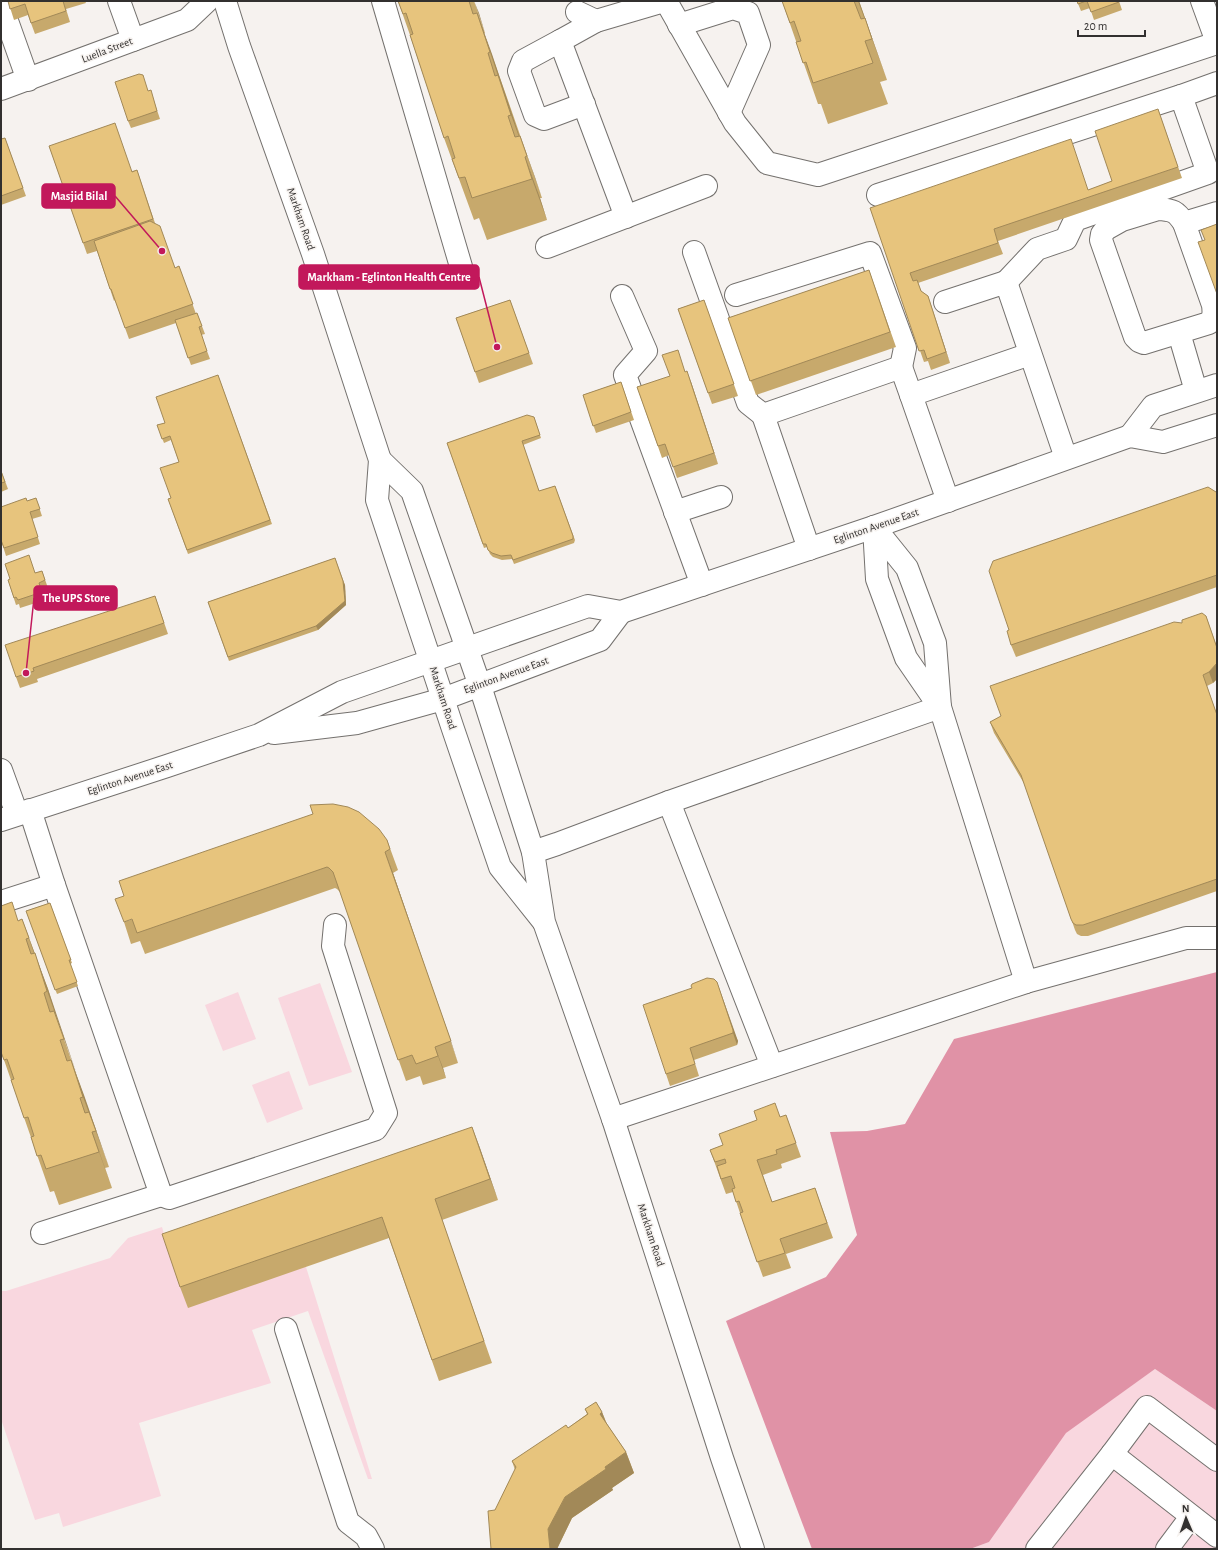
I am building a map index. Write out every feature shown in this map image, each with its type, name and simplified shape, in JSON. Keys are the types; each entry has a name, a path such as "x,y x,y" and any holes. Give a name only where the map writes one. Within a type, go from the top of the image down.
{"main road":[{"path":"119,1 133,40"},
{"name":"Luella Street","path":"1,89 187,20 208,1"},
{"name":"Markham Road","path":"225,1 239,46 313,254 380,460 377,500 500,867 544,922"},
{"path":"383,1 462,270"},
{"path":"584,104 544,119 535,115 519,71 523,61 560,41 586,17 665,1 735,123 767,163 818,175 1217,42 1202,1"},
{"path":"1,4 28,80"},
{"path":"679,25 733,8 748,13 759,45 729,113"},
{"path":"560,41 626,217"},
{"path":"878,195 1217,83"},
{"path":"945,302 1006,282 1037,249 1066,240 1075,220 1208,173 1210,157 1181,96"},
{"path":"546,247 706,186"},
{"path":"1158,209 1171,210 1178,214 1184,223 1213,305 1214,314 1209,323 1179,333 1144,343 1135,337 1101,240 1102,234 1114,224 1158,209"},
{"path":"1184,223 1217,212"},
{"path":"694,252 748,403 763,415 809,549"},
{"path":"736,295 870,253 905,348 901,367 948,501"},
{"path":"1006,282 1066,458"},
{"path":"622,296 646,351 625,375 702,585"},
{"path":"1179,333 1196,392"},
{"path":"911,395 1030,354"},
{"path":"763,415 901,367"},
{"path":"1130,436 1153,406 1217,385"},
{"name":"Eglinton Avenue East","path":"16,815 259,735 342,692 588,606 621,612 874,527 1130,436 1163,442 1217,425"},
{"name":"Markham Road","path":"380,460 412,491 480,686 533,852 544,922 613,1119 722,1458 753,1549"},
{"path":"675,512 721,496"},
{"path":"874,527 877,579 906,658 940,707"},
{"path":"874,527 907,568 935,643 940,707 1026,982"},
{"name":"Eglinton Avenue East","path":"259,735 358,723 443,699 600,640 621,612"},
{"path":"533,852 669,802 940,707"},
{"path":"1,770 16,815 54,884 161,1195"},
{"path":"669,802 772,1066"},
{"path":"1,902 54,884"},
{"path":"42,1233 161,1195 169,1198 376,1129 386,1114 333,946 335,924"},
{"path":"613,1119 1026,982 1186,938 1217,938"},
{"path":"286,1329 348,1522 366,1536 373,1549"},
{"path":"1037,1549 1147,1407 1217,1460"},
{"path":"1112,1454 1217,1536"},
{"path":"1167,1549 1191,1517"}],"shaded area":[{"path":"1217,972 1217,1411 1155,1369 1066,1433 989,1542 970,1549 812,1549 726,1321 826,1277 857,1235 830,1132 867,1131 905,1124 954,1039"},
{"path":"320,983 352,1072 309,1086 278,998"},
{"path":"238,992 256,1039 223,1051 205,1005"},
{"path":"289,1071 303,1109 267,1123 252,1085"},
{"path":"162,1227 170,1255 306,1267 372,1479 368,1479 308,1311 252,1330 271,1383 139,1423 161,1496 63,1527 59,1513 35,1520 1,1419 1,1291 6,1291 110,1258 128,1238"},
{"path":"1155,1369 1217,1411 1217,1549 970,1549 989,1542 1066,1432"}],"building":[{"path":"8,1 63,1 66,11 31,23 25,4 10,9"},
{"path":"398,1 469,1 473,14 477,13 490,52 488,53 495,76 498,75 511,115 508,116 515,137 520,136 527,156 525,157 532,179 472,198 465,177 459,178 452,159 455,158 448,136 444,138 410,35 413,34 406,13 403,14"},
{"path":"782,1 854,1 861,19 865,18 872,39 865,41 873,63 813,83 806,62 803,63 796,42 801,41 794,21 790,23"},
{"path":"1077,1 1086,1 1078,4"},
{"path":"1087,1 1119,1 1119,2 1091,12"},
{"path":"139,74 143,75 148,91 151,90 157,111 128,121 115,82"},
{"path":"1158,109 1178,167 994,229 998,243 910,273 913,281 917,280 921,291 928,296 946,352 927,359 924,350 919,351 870,208 1071,139 1088,190 1112,181 1095,131"},
{"path":"115,123 132,172 137,170 153,219 83,243 49,146"},
{"path":"5,138 23,188 1,196 1,139"},
{"path":"150,221 160,226 175,268 179,266 193,304 125,328 94,241"},
{"path":"1217,224 1217,294 1198,242 1205,240 1201,230"},
{"path":"869,270 890,332 750,381 728,318"},
{"path":"510,300 529,353 475,372 456,318"},
{"path":"704,300 734,384 708,393 678,309"},
{"path":"197,313 202,326 199,327 207,351 188,358 175,320"},
{"path":"678,350 685,372 687,371 714,453 673,467 665,444 658,446 637,387 670,376 662,355"},
{"path":"218,375 270,520 187,550 168,499 171,498 160,468 179,462 170,436 162,439 157,425 165,423 156,397"},
{"path":"621,382 631,412 593,426 583,395"},
{"path":"527,415 534,417 540,435 522,441 539,491 555,486 573,539 513,560 511,555 501,556 492,553 488,550 486,544 483,544 447,443"},
{"path":"1,471 5,482 1,483"},
{"path":"1208,487 1217,492 1217,575 1011,645 1007,631 1009,630 989,571 993,561"},
{"path":"26,498 27,501 36,498 40,509 30,512 38,537 4,548 1,540 1,507"},
{"path":"29,555 35,573 42,571 45,580 39,583 42,592 18,600 16,597 14,598 5,564"},
{"path":"335,558 343,581 345,601 316,626 228,657 208,602"},
{"path":"155,596 164,623 33,668 34,671 16,677 5,645"},
{"path":"1202,613 1206,616 1217,648 1217,663 1209,672 1203,675 1217,715 1217,879 1083,925 1076,925 1071,919 1021,775 990,722 1001,716 990,686 1174,622 1182,623 1182,620"},
{"path":"333,804 348,807 359,812 379,829 387,840 390,849 385,852 451,1041 435,1047 438,1056 416,1064 412,1055 398,1060 333,872 327,867 137,933 132,919 124,922 115,899 124,896 119,881 313,814 310,805"},
{"path":"12,902 18,921 22,919 29,938 26,939 31,954 35,953 47,991 44,993 50,1012 54,1011 64,1039 60,1040 67,1061 71,1060 83,1097 80,1098 85,1113 89,1112 96,1131 92,1132 99,1152 46,1169 41,1155 37,1156 31,1137 34,1136 28,1117 24,1118 11,1080 14,1079 7,1059 4,1060 1,1052 1,906"},
{"path":"50,903 71,960 69,960 77,982 55,990 26,911"},
{"path":"707,978 714,979 717,982 733,1033 690,1048 695,1064 666,1074 643,1005 692,988 692,984"},
{"path":"775,1103 780,1117 786,1115 796,1143 776,1150 777,1154 757,1160 772,1202 815,1188 827,1223 780,1239 785,1253 757,1262 740,1213 743,1212 739,1201 736,1202 732,1189 735,1188 731,1176 721,1179 717,1166 726,1163 725,1159 715,1162 710,1150 723,1145 719,1134 757,1120 754,1111"},
{"path":"472,1127 490,1179 435,1199 484,1341 432,1360 382,1217 180,1287 162,1234"},
{"path":"596,1402 602,1412 600,1414 626,1452 605,1467 606,1469 565,1497 548,1529 550,1549 491,1549 488,1511 495,1510 516,1467 512,1461 566,1425 568,1428 588,1414 585,1409"}],"place":[{"name":"Masjid Bilal","path":"162,251"},
{"name":"Markham - Eglinton Health Centre","path":"497,347"},
{"name":"The UPS Store","path":"26,673"}]}
